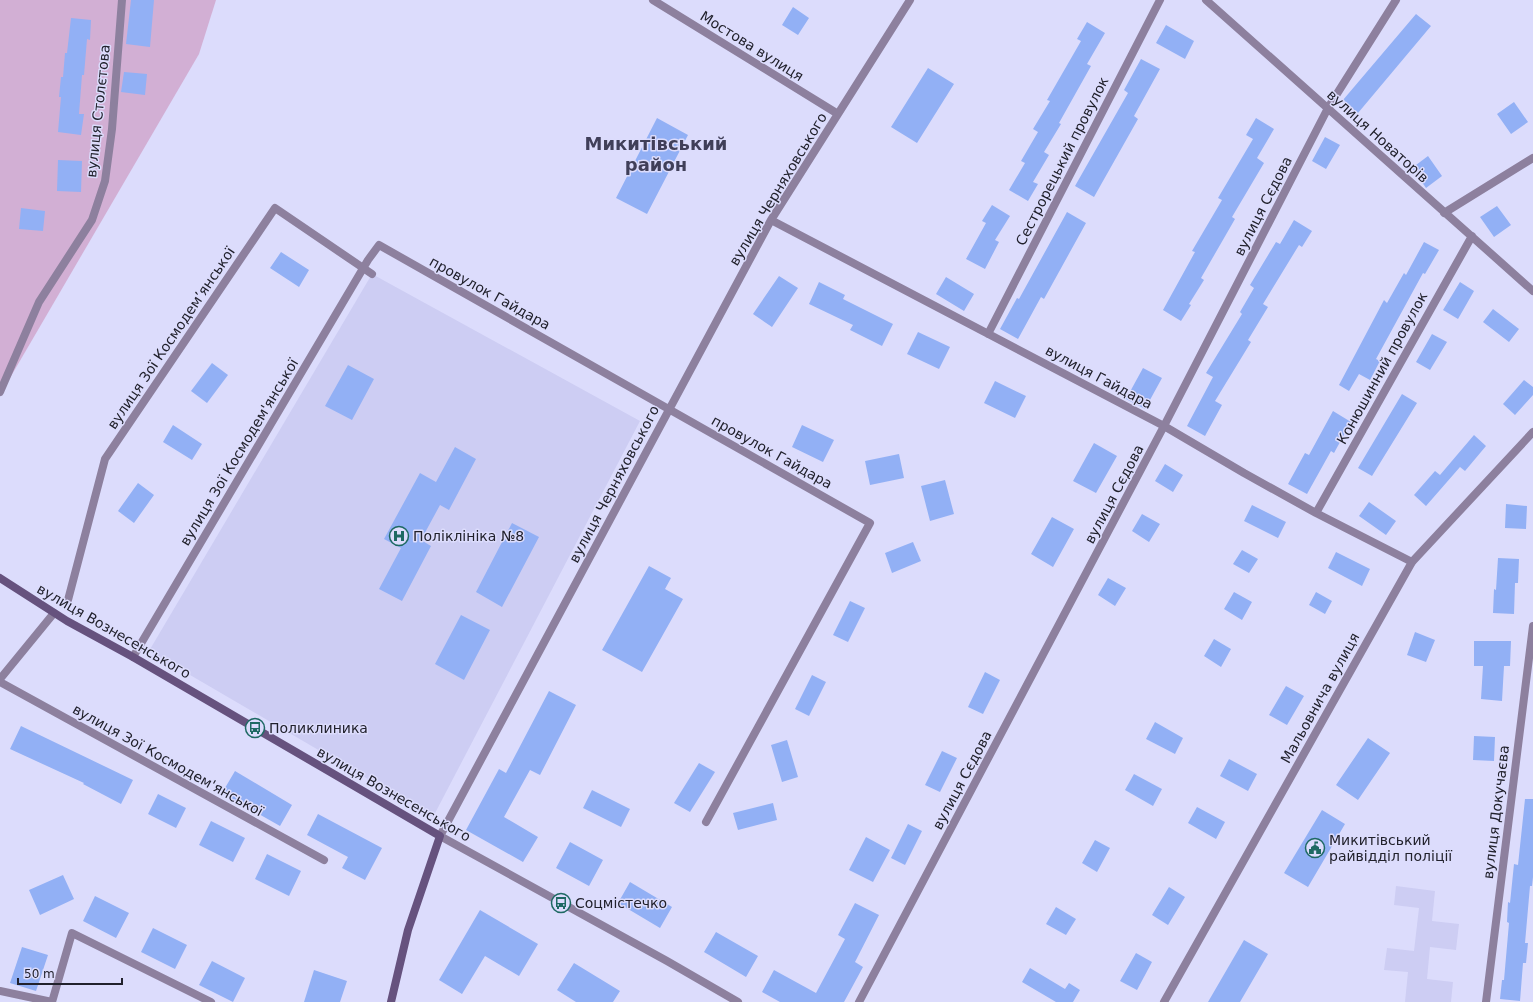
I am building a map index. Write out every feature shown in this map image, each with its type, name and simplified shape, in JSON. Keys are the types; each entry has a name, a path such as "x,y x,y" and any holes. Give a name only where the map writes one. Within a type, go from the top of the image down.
{"main road":[{"name":"вулиця Вознесенського","path":"0,578 67,621 133,657 440,836"},
{"name":"вулиця Черняховського","path":"390,1002 408,930 440,836"}],"street":[{"name":"вулиця Столєтова","path":"0,392 39,302 92,220 105,181 112,129 122,0"},
{"name":"Мостова вулиця","path":"652,0 838,114"},
{"name":"вулиця Черняховського","path":"440,836 771,220 910,0"},
{"name":"Сестрорецький провулок","path":"988,334 1160,0"},
{"name":"вулиця Новаторів","path":"1206,0 1533,291"},
{"name":"вулиця Сєдова","path":"859,1002 1164,426 1328,108 1396,0"},
{"path":"1444,213 1533,158"},
{"name":"вулиця Зої Космодем’янської","path":"68,600 105,458 275,208 372,274"},
{"name":"вулиця Гайдара","path":"771,220 1164,426 1316,513 1412,562"},
{"name":"Конюшинний провулок","path":"1316,513 1472,236"},
{"name":"провулок Гайдара","path":"368,260 379,245 870,523 706,822"},
{"name":"вулиця Зої Космодем'янської","path":"133,657 368,260"},
{"name":"Мальовнича вулиця","path":"1164,1002 1412,562 1533,432"},
{"name":"вулиця Зої Космодем'янської","path":"54,613 0,680 324,860"},
{"name":"вулиця Докучаєва","path":"1486,1002 1533,626"},
{"name":"вулиця Вознесенського","path":"440,836 667,961 738,1002"},
{"path":"0,991 52,1002 72,934 211,1002"}],"shaded area":[{"path":"0,0 216,0 199,54 0,395"},
{"name":"Поліклініка №8","path":"372,274 640,421 433,817 149,651"},
{"path":"1396,886 1435,891 1432,921 1459,924 1456,950 1430,947 1427,979 1453,982 1451,1002 1405,1002 1408,972 1384,970 1387,948 1414,951 1419,908 1394,905"}],"building":[{"path":"131,0 154,0 150,47 126,44"},
{"path":"793,7 809,18 798,35 782,25"},
{"path":"1416,14 1431,26 1358,113 1343,100"},
{"path":"71,18 91,20 90,40 87,39 84,75 82,75 79,114 84,114 81,135 58,132 61,77 63,77 65,53 67,53"},
{"path":"1087,22 1105,33 1087,64 1091,66 1059,123 1061,124 1044,152 1049,155 1033,182 1038,184 1028,201 1009,190 1025,163 1021,161 1038,132 1033,129 1050,101 1047,100 1081,41 1077,39"},
{"path":"1166,25 1194,41 1185,59 1156,43"},
{"path":"1141,59 1160,69 1134,116 1138,119 1094,197 1075,186 1128,93 1124,90"},
{"path":"928,68 954,84 917,143 891,127"},
{"path":"124,72 147,74 145,95 121,92"},
{"path":"1514,102 1528,122 1511,134 1497,114"},
{"path":"657,118 688,135 647,214 616,198"},
{"path":"1256,118 1274,129 1257,158 1264,163 1232,217 1235,219 1201,278 1204,280 1189,304 1191,305 1181,321 1163,310 1195,252 1192,251 1222,200 1218,198 1253,139 1246,135"},
{"path":"1325,137 1340,145 1326,169 1312,161"},
{"path":"1428,156 1442,176 1426,188 1412,168"},
{"path":"58,160 82,161 81,192 57,191"},
{"path":"992,205 1010,216 995,240 999,242 985,269 966,259 986,223 982,221"},
{"path":"1497,206 1511,225 1494,237 1480,217"},
{"path":"21,208 45,211 43,231 19,229"},
{"path":"1067,212 1086,223 1044,299 1041,297 1018,339 1000,329 1017,298 1019,299"},
{"path":"1294,220 1312,231 1302,247 1299,245 1263,304 1268,307 1248,340 1251,342 1215,401 1222,405 1205,436 1187,426 1213,377 1206,373 1242,314 1240,312 1254,288 1250,285 1276,242 1280,244"},
{"path":"1424,242 1439,250 1425,274 1423,273 1376,359 1380,361 1370,380 1359,374 1349,391 1339,385 1384,300 1387,303 1404,273 1406,275"},
{"path":"281,252 309,270 299,287 270,268"},
{"path":"779,276 798,288 772,327 753,314"},
{"path":"946,277 974,294 964,311 936,294"},
{"path":"819,282 845,295 843,299 893,324 882,346 850,330 853,325 809,304"},
{"path":"1460,282 1474,291 1458,319 1443,310"},
{"path":"1493,309 1519,329 1509,342 1483,322"},
{"path":"918,332 950,347 939,369 907,354"},
{"path":"1432,334 1447,342 1430,370 1416,362"},
{"path":"212,363 228,375 207,403 191,391"},
{"path":"348,365 374,379 352,420 325,406"},
{"path":"1143,368 1162,378 1145,409 1126,399"},
{"path":"1524,380 1533,387 1533,395 1515,415 1503,404"},
{"path":"995,381 1026,396 1015,418 984,403"},
{"path":"1402,394 1417,403 1372,476 1358,468"},
{"path":"1333,411 1351,422 1334,453 1331,451 1307,494 1288,484 1305,453 1309,455"},
{"path":"173,425 202,444 192,460 163,442"},
{"path":"802,425 834,440 823,462 792,447"},
{"path":"1474,435 1486,446 1465,471 1460,467 1426,506 1414,495 1435,471 1440,475"},
{"path":"1094,443 1117,456 1096,493 1073,481"},
{"path":"455,447 476,459 449,510 440,505 421,540 431,546 402,601 379,589 401,548 384,539 420,473 436,482"},
{"path":"899,454 904,478 870,485 865,461"},
{"path":"1165,464 1183,475 1173,492 1155,481"},
{"path":"945,480 954,514 930,521 921,486"},
{"path":"138,483 154,495 134,523 118,511"},
{"path":"1369,502 1396,521 1386,535 1359,516"},
{"path":"1506,504 1527,506 1526,529 1505,528"},
{"path":"1252,505 1286,522 1278,538 1244,521"},
{"path":"1142,514 1160,524 1149,542 1132,531"},
{"path":"1052,517 1074,529 1053,567 1031,554"},
{"path":"512,523 539,537 502,607 476,592"},
{"path":"913,542 921,561 892,573 885,553"},
{"path":"1242,550 1258,559 1249,573 1233,564"},
{"path":"1336,552 1370,569 1362,586 1328,568"},
{"path":"1498,558 1519,559 1518,583 1515,583 1514,614 1493,613"},
{"path":"649,566 671,578 665,589 683,599 642,672 602,650"},
{"path":"1108,578 1126,588 1115,606 1098,595"},
{"path":"1234,592 1252,602 1242,620 1224,609"},
{"path":"1316,592 1332,601 1325,614 1309,605"},
{"path":"850,601 865,608 848,642 833,635"},
{"path":"461,615 490,630 464,680 435,664"},
{"path":"1415,632 1435,640 1426,662 1407,655"},
{"path":"1214,639 1231,649 1221,667 1204,656"},
{"path":"1474,641 1511,641 1510,666 1504,666 1502,701 1481,699 1483,666 1474,666"},
{"path":"985,672 1000,680 983,714 968,707"},
{"path":"812,675 826,682 809,716 795,709"},
{"path":"1286,686 1304,696 1287,725 1269,715"},
{"path":"549,691 576,705 540,775 530,770 504,817 538,837 523,862 466,830 499,769 506,773"},
{"path":"1155,722 1183,738 1175,754 1146,739"},
{"path":"21,726 133,780 121,804 83,784 84,783 10,749"},
{"path":"1474,736 1495,737 1494,761 1473,760"},
{"path":"1368,738 1390,753 1358,800 1336,785"},
{"path":"787,740 798,777 782,782 771,745"},
{"path":"942,751 957,758 940,792 925,785"},
{"path":"1229,759 1257,774 1248,791 1220,776"},
{"path":"699,763 715,772 690,812 674,803"},
{"path":"235,771 292,805 280,826 222,793"},
{"path":"1134,774 1162,789 1153,806 1125,790"},
{"path":"592,790 630,809 621,827 583,808"},
{"path":"158,794 186,808 176,828 148,814"},
{"path":"1525,799 1533,799 1533,877 1532,886 1530,886 1525,943 1528,943 1526,963 1523,963 1520,1001 1500,999 1502,980 1504,980 1509,923 1507,922 1508,902 1510,903 1514,864 1518,865"},
{"path":"773,803 777,820 738,830 733,813"},
{"path":"1197,807 1225,822 1216,839 1188,823"},
{"name":"Микитівський райвідділ поліції","path":"1322,810 1345,824 1308,887 1284,873"},
{"path":"318,814 382,848 365,880 342,868 348,857 307,835"},
{"path":"211,821 245,838 233,862 199,845"},
{"path":"908,824 922,831 905,865 891,858"},
{"path":"866,837 890,850 873,882 849,870"},
{"path":"1095,840 1110,848 1097,872 1082,863"},
{"path":"570,842 603,860 589,886 556,868"},
{"path":"267,854 301,871 289,896 255,879"},
{"path":"63,875 74,899 40,915 29,890"},
{"path":"630,882 672,907 660,928 618,903"},
{"path":"1169,887 1185,897 1168,925 1152,915"},
{"path":"95,896 129,913 116,938 83,921"},
{"path":"855,903 879,915 855,962 863,967 844,1002 780,1002 762,992 774,970 816,993 845,939 838,935"},
{"path":"1056,907 1076,919 1066,935 1046,924"},
{"path":"480,910 538,944 519,976 485,956 462,994 439,980"},
{"path":"153,928 187,945 175,969 141,952"},
{"path":"716,932 758,956 746,977 704,952"},
{"path":"1244,940 1268,954 1240,1002 1208,1002"},
{"path":"22,947 48,955 36,991 10,983"},
{"path":"1136,953 1152,962 1137,990 1120,981"},
{"path":"212,961 245,978 233,1002 199,985"},
{"path":"574,963 620,991 613,1002 576,1002 557,990"},
{"path":"1030,968 1065,989 1069,983 1080,990 1073,1002 1056,1002 1022,982"},
{"path":"314,970 347,981 340,1002 304,1002"}],"place":[{"name":"Поліклініка №8","path":"399,536"},
{"name":"Поликлиника","path":"255,728"},
{"name":"Микитівський райвідділ поліції","path":"1315,848"},
{"name":"Соцмістечко","path":"561,903"}],"district":[{"name":"Микитівський район","path":"656,154"}]}
